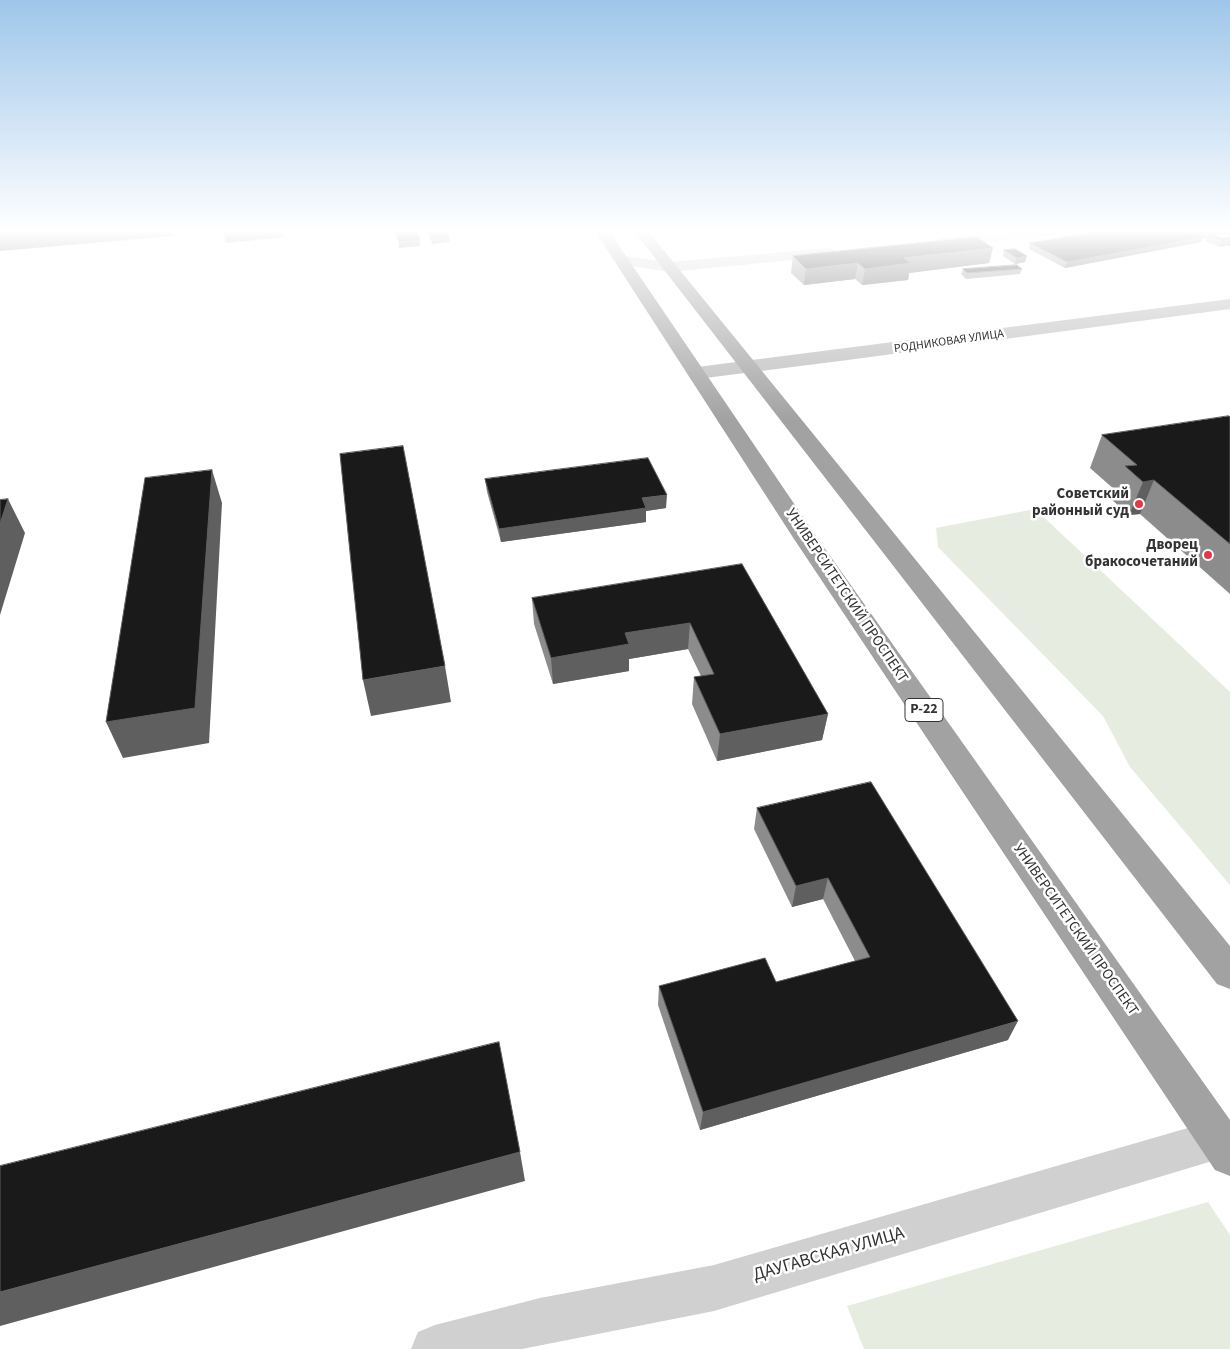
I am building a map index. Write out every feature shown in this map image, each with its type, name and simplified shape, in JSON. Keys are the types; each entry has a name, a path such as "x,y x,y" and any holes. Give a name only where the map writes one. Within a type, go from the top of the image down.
{"highway":[{"name":"УНИВЕРСИТЕТСКИЙ ПРОСПЕКТ","path":"645,294 806,539 1224,1147"},
{"path":"691,294 747,367 1230,973"}],"main road":[{"name":"РОДНИКОВАЯ УЛИЦА","path":"697,373 1230,304"}],"street":[{"name":"ДАУГАВСКАЯ УЛИЦА","path":"435,1349 540,1321 714,1288 1224,1147"}],"shaded area":[{"path":"1035,509 1230,692 1230,885 1130,767 1103,716 938,547 936,528"},
{"path":"1208,1202 1230,1235 1230,1349 864,1349 847,1306"}],"building":[{"path":"1229,416 1230,544 1154,480 1143,482 1125,466 1137,465 1102,435"},
{"path":"403,446 445,666 363,680 340,454"},
{"path":"648,458 667,495 642,498 646,508 499,529 485,479"},
{"path":"212,470 195,708 106,722 145,478"},
{"path":"8,499 0,524 0,500"},
{"path":"742,564 828,714 720,734 694,677 714,674 690,623 625,633 629,644 551,658 532,598"},
{"path":"871,782 1018,1021 703,1112 659,986 765,958 776,982 870,957 828,878 796,886 757,808"},
{"path":"499,1042 520,1152 0,1292 0,1166"}],"place":[{"name":"Советский районный суд","path":"1139,504"},
{"name":"Дворец бракосочетаний","path":"1208,555"}]}
